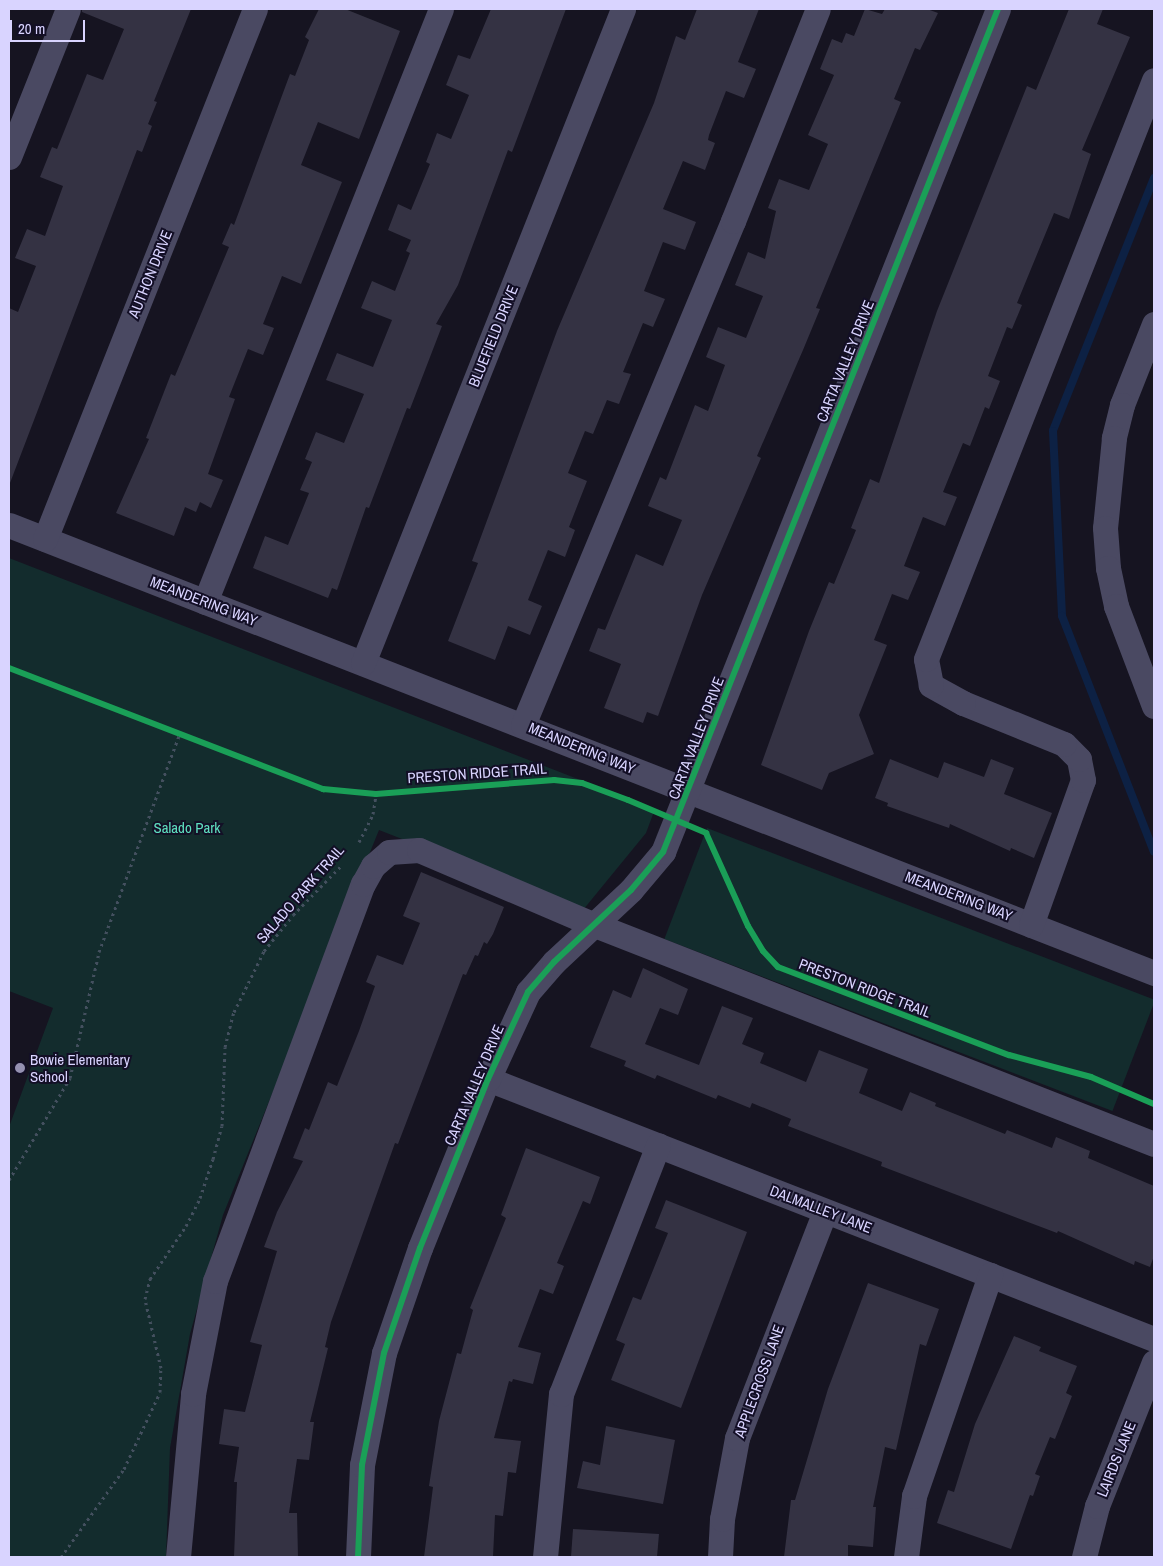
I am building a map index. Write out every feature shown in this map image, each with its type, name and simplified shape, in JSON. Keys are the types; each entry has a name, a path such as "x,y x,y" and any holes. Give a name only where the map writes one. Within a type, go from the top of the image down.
{"street":[{"path":"9,157 68,9"},
{"name":"AUTHON DRIVE","path":"45,539 255,9"},
{"path":"205,602 441,9"},
{"name":"BLUEFIELD DRIVE","path":"363,664 623,9"},
{"path":"523,725 733,221 818,9"},
{"name":"CARTA VALLEY DRIVE","path":"358,1557 362,1465 384,1353 420,1248 488,1079 528,992 554,962 595,925 663,852 689,791 998,9"},
{"path":"1031,924 1083,780 1079,759 1064,744 963,703 931,685 926,659 1154,80"},
{"path":"1154,324 1118,422 1105,528 1108,568 1116,606 1154,706"},
{"name":"MEANDERING WAY","path":"9,525 1154,972"},
{"path":"178,1557 193,1394 215,1281 360,894 373,866 389,852 420,850 595,925 1154,1144"},
{"name":"DALMALLEY LANE","path":"488,1079 1154,1339"},
{"path":"545,1557 561,1394 658,1145"},
{"name":"APPLECROSS LANE","path":"720,1557 722,1519 737,1438 825,1211"},
{"path":"906,1557 914,1496 990,1275"},
{"name":"LAIRDS LANE","path":"1084,1557 1097,1506 1154,1362"}],"path":[{"path":"171,730 189,737"},
{"path":"9,1180 70,1078 99,952 180,733"},
{"path":"368,794 386,793"}],"green space":[{"name":"Salado Park","path":"9,558 655,809 646,833 583,910 379,830 223,1215 190,1334 170,1448 166,1557 9,1557 9,1127 53,1008 9,991"},
{"path":"707,828 1154,1000 1112,1111 664,939"}],"building":[{"path":"82,9 191,9 154,101 157,102 148,124 152,126 142,152 137,150 10,483 9,308 18,312 36,266 15,258 27,229 45,236 63,186 40,177 52,147 57,149 87,74 103,80 124,29 82,12"},
{"path":"319,9 345,9 400,31 359,139 318,122 301,165 342,182 301,284 282,276 263,324 274,328 263,355 248,349 229,397 235,399 208,474 223,480 211,508 200,502 196,512 185,507 174,536 116,513 149,439 146,438 171,374 175,376 229,247 222,244 231,223 234,225 290,74 295,76 309,40 305,37"},
{"path":"491,9 566,9 512,152 508,150 458,285 436,324 442,326 410,409 407,408 369,508 366,507 337,590 332,588 328,598 253,568 265,536 288,545 309,493 300,490 312,462 305,459 316,432 344,443 364,394 326,380 337,353 373,367 392,320 361,308 372,281 395,291 410,253 406,251 411,240 388,230 398,204 411,210 430,164 426,162 437,133 451,139 469,95 446,85 458,55 470,59"},
{"path":"697,9 759,9 738,62 756,69 744,98 726,91 709,135 708,140 715,143 705,170 683,161 663,209 696,222 685,250 663,242 644,291 665,299 653,327 643,323 623,372 631,374 619,404 607,400 593,434 585,431 568,473 587,481 569,527 575,530 565,557 548,550 528,600 542,606 530,635 508,626 495,660 448,641 478,563 472,561 557,331 654,103 676,36 685,40"},
{"path":"865,9 882,14 885,9 927,9 938,13 920,50 915,48 894,99 901,102 816,308 820,309 757,456 761,458 702,595 658,716 647,712 643,723 604,708 621,664 589,651 598,628 605,630 636,554 663,566 682,520 648,506 660,477 666,480 695,405 708,411 725,365 706,357 718,327 746,338 763,296 735,285 748,252 765,259 776,211 768,208 779,179 809,190 828,144 808,135 834,75 820,69 832,39 842,43 846,33 854,36"},
{"path":"1069,9 1103,9 1097,24 1130,37 1082,150 1091,154 1069,219 1054,213 1017,303 1022,305 1012,329 1007,327 988,376 1000,381 989,409 985,407 970,446 963,443 943,492 957,497 945,526 923,517 904,566 920,572 908,600 892,594 874,640 887,645 859,715 874,754 829,773 822,790 761,765 809,631 829,582 834,584 856,530 851,528 870,479 879,483 937,311 1027,86 1036,90"},
{"path":"890,759 938,778 944,762 984,777 991,759 1014,768 1004,794 1052,813 1034,858 1011,848 1010,851 950,824 949,828 887,806 888,803 875,798"},
{"path":"421,872 504,907 487,944 484,942 478,956 475,955 466,975 463,974 398,1144 395,1143 331,1322 325,1347 328,1348 310,1422 314,1422 309,1460 297,1459 289,1513 297,1513 298,1557 234,1557 237,1482 234,1482 239,1447 219,1444 224,1409 245,1412 262,1345 250,1342 277,1251 264,1247 277,1212 303,1161 293,1158 305,1128 309,1130 328,1082 337,1086 359,1031 375,986 366,982 377,955 403,965 420,923 403,916"},
{"path":"643,968 688,989 678,1015 660,1008 645,1044 699,1065 722,1006 753,1018 742,1044 764,1053 760,1063 806,1082 819,1050 868,1069 859,1093 902,1111 910,1092 936,1103 935,1106 1005,1134 1007,1130 1052,1148 1056,1137 1090,1151 1088,1158 1154,1186 1154,1256 1150,1267 1135,1261 1134,1265 1058,1231 1057,1233 881,1166 882,1162 788,1126 791,1119 752,1103 750,1108 718,1095 716,1099 657,1075 655,1079 624,1066 626,1061 590,1047 613,990 631,998"},
{"path":"526,1148 600,1177 590,1204 583,1201 557,1263 564,1266 553,1294 540,1289 518,1347 541,1353 533,1384 513,1379 512,1382 509,1381 494,1438 521,1441 516,1473 508,1472 503,1516 495,1515 493,1557 424,1557 433,1487 429,1486 439,1421 457,1353 461,1354 473,1310 470,1308 506,1218 501,1215"},
{"path":"666,1200 747,1232 681,1408 611,1380 625,1344 616,1340 633,1297 641,1300 668,1233 655,1228"},
{"path":"868,1283 939,1309 926,1346 920,1344 896,1450 885,1447 873,1507 876,1507 873,1547 848,1545 848,1557 784,1557 791,1500 795,1500 828,1389"},
{"path":"1014,1336 1041,1347 1039,1351 1077,1366 1066,1393 1072,1396 1055,1439 1050,1437 1035,1474 1040,1476 1033,1496 1030,1495 1011,1549 937,1523 948,1490 954,1492 975,1424"},
{"path":"606,1426 675,1440 663,1504 577,1488 583,1461 600,1465"},
{"path":"573,1529 659,1534 657,1557 571,1557"}],"waterway":[{"path":"1154,178 1053,431 1062,616 1154,852"}],"cycle path":[{"path":"358,1557 362,1465 384,1353 420,1248 488,1079 528,992 554,962 631,890 663,852 998,9"},
{"name":"PRESTON RIDGE TRAIL","path":"9,668 323,789 376,794 554,780 582,783 628,800 706,833 748,926 763,951 778,967 1009,1055 1091,1077 1154,1104"}],"place":[{"name":"Bowie Elementary School","path":"20,1068"}]}
